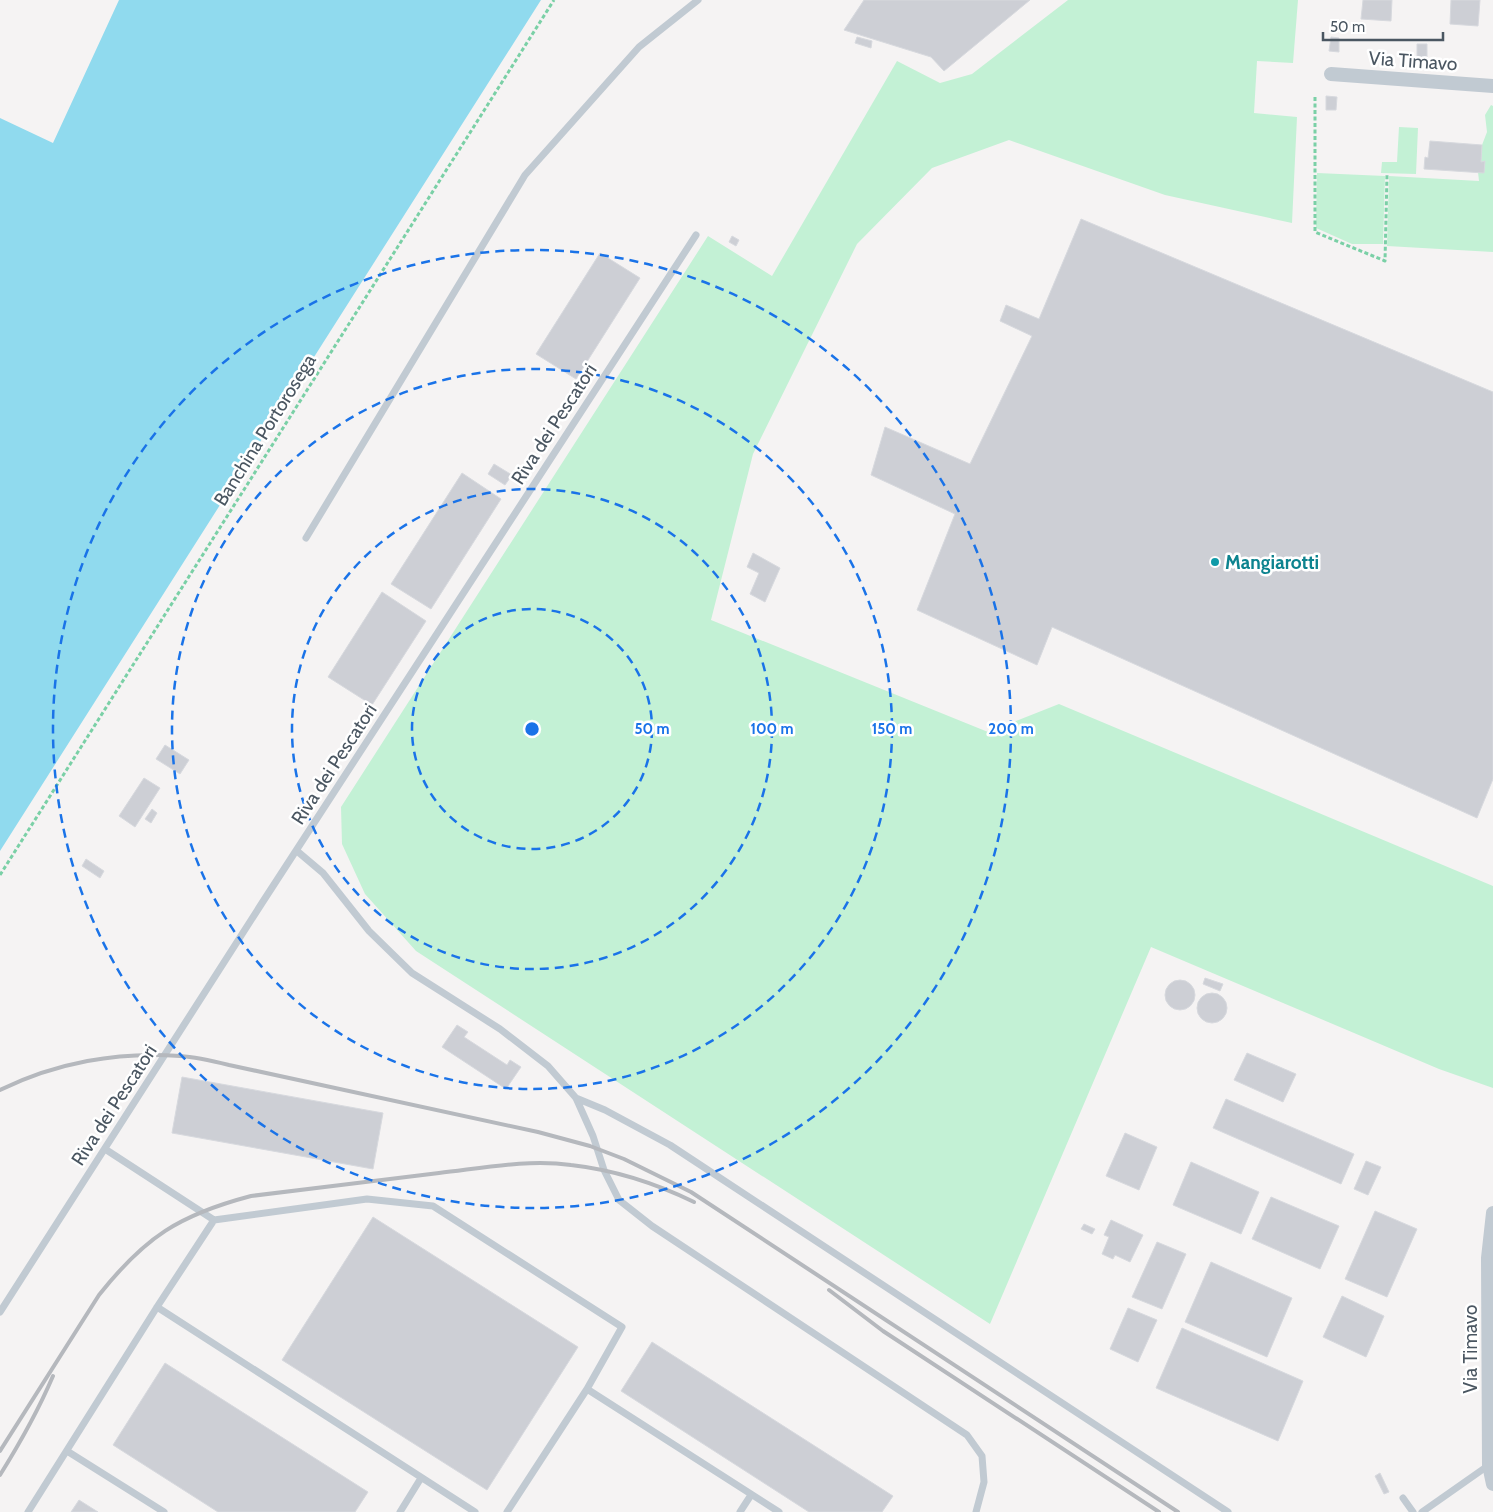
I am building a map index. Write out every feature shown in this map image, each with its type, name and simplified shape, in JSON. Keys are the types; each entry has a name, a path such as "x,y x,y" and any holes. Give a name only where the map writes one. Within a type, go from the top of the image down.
{"street":[{"name":"Via Timavo","path":"1331,74 1493,86"},
{"name":"Via Timavo","path":"1493,1213 1488,1258 1489,1465 1493,1484"}],"lane":[{"path":"306,538 524,175 639,47 698,0"},
{"name":"Riva dei Pescatori","path":"0,1312 696,234"},
{"path":"297,851 323,873 369,931 412,973 500,1029 548,1066 576,1098 604,1170 619,1200 652,1226 967,1435 982,1456 984,1482 976,1512"},
{"path":"576,1098 605,1110 670,1145 1228,1512"},
{"path":"105,1149 214,1220 367,1198 432,1206 622,1327 587,1389 507,1512"},
{"path":"28,1512 214,1220"},
{"path":"157,1307 475,1512"},
{"path":"587,1389 779,1512"},
{"path":"67,1451 164,1512"},
{"path":"1422,1512 1489,1465"},
{"path":"400,1512 421,1478"},
{"path":"740,1512 751,1495"},
{"path":"1403,1498 1413,1512"}],"path":[{"name":"Banchina Portorosega","path":"0,874 554,0"},
{"path":"1315,97 1315,232 1384,261 1387,175"}],"green space":[{"path":"1068,0 1298,0 1293,63 1257,61 1254,113 1297,117 1292,223 1165,195 1009,140 932,168 857,244 753,454 711,620 988,732 1059,704 1493,886 1493,1088 1439,1069 1151,947 990,1324 416,951 365,894 342,844 341,807 708,236 772,276 897,61 940,83 972,74"},
{"path":"1491,105 1493,106 1493,252 1387,246 1389,176 1479,181 1478,172 1485,161 1481,162 1482,145 1487,132 1485,115"},
{"path":"1399,127 1418,128 1416,174 1381,173 1382,162 1397,162"},
{"path":"1317,173 1385,176 1383,244 1352,244 1316,228"}],"water":[{"path":"119,0 541,0 0,851 0,118 53,143"}],"building":[{"path":"864,0 1030,0 944,71 931,57 844,30"},
{"path":"1363,0 1392,0 1391,21 1361,19"},
{"path":"1451,0 1480,0 1478,26 1450,24"},
{"path":"857,37 872,41 871,48 855,43"},
{"path":"1331,37 1339,38 1339,52 1329,51"},
{"path":"1417,44 1427,44 1427,57 1417,57"},
{"path":"1326,96 1337,97 1336,110 1326,110"},
{"path":"1430,141 1482,145 1481,162 1485,161 1484,173 1424,169 1425,157 1428,158"},
{"name":"Mangiarotti","path":"1081,219 1493,392 1493,779 1477,818 1052,627 1037,665 917,610 955,514 871,475 885,427 970,464 1032,336 1000,321 1006,305 1039,319"},
{"path":"732,236 739,240 736,246 729,242"},
{"path":"600,253 640,278 576,379 536,354"},
{"path":"494,464 512,475 505,485 488,474"},
{"path":"462,473 501,499 431,609 391,584"},
{"path":"753,553 780,568 765,602 750,594 759,573 747,567"},
{"path":"382,592 426,621 372,705 328,677"},
{"path":"165,745 189,760 180,774 156,759"},
{"path":"144,778 160,788 135,827 119,816"},
{"path":"152,809 157,813 151,823 145,819"},
{"path":"86,859 104,871 100,878 82,866"},
{"path":"1205,978 1223,984 1220,991 1203,984"},
{"path":"1180,980 1191,984 1195,995 1191,1006 1180,1010 1169,1006 1165,995 1169,984"},
{"path":"1212,993 1223,997 1227,1008 1223,1019 1212,1023 1201,1019 1197,1008 1201,997"},
{"path":"457,1025 468,1032 464,1037 507,1065 510,1060 521,1067 506,1089 442,1047"},
{"path":"1247,1053 1296,1074 1283,1102 1234,1080"},
{"path":"182,1077 383,1113 373,1169 172,1133"},
{"path":"1226,1099 1354,1154 1341,1184 1213,1128"},
{"path":"1125,1133 1157,1147 1139,1190 1106,1176"},
{"path":"1366,1161 1381,1167 1368,1195 1354,1189"},
{"path":"1191,1162 1259,1192 1241,1234 1173,1205"},
{"path":"1271,1197 1339,1226 1320,1269 1252,1239"},
{"path":"1375,1211 1417,1229 1387,1297 1345,1279"},
{"path":"373,1217 578,1347 487,1490 282,1360"},
{"path":"1111,1220 1143,1235 1130,1262 1115,1255 1113,1259 1102,1254 1109,1237 1104,1235"},
{"path":"1084,1224 1095,1229 1092,1234 1081,1229"},
{"path":"1157,1242 1186,1254 1162,1309 1132,1297"},
{"path":"1211,1262 1292,1298 1267,1357 1185,1322"},
{"path":"1342,1296 1384,1316 1366,1357 1323,1337"},
{"path":"1128,1308 1157,1320 1138,1362 1110,1349"},
{"path":"1182,1328 1303,1381 1278,1441 1156,1388"},
{"path":"652,1342 893,1496 882,1512 809,1512 621,1391"},
{"path":"165,1363 368,1492 355,1512 218,1512 113,1445"},
{"path":"1380,1473 1389,1492 1384,1494 1375,1476"},
{"path":"79,1500 98,1512 71,1512"}],"railway":[{"path":"0,1090 43,1073 87,1061 133,1055 186,1057 538,1132 590,1146 624,1159 691,1192 1178,1512"},
{"path":"0,1451 99,1295 148,1243 183,1220 203,1211 251,1196 489,1167 538,1163 555,1163 603,1170 650,1183 694,1202"},
{"path":"829,1290 883,1331 1159,1512"},
{"path":"0,1475 28,1427 53,1376"}],"place":[{"name":"Mangiarotti","path":"1215,562"}]}
